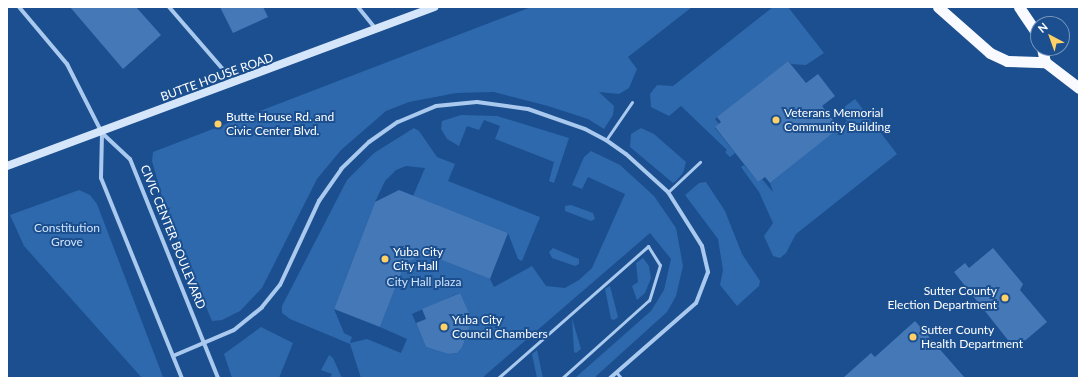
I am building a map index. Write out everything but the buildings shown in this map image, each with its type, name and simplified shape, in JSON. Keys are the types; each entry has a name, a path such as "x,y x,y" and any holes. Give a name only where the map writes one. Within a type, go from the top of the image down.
{"highway":[{"path":"938,7 990,53 1007,61 1045,62 1079,88"},
{"path":"1019,7 1030,23"},
{"path":"1044,56 1045,62"}],"main road":[{"name":"BUTTE HOUSE ROAD","path":"7,166 102,133 434,7"}],"street":[{"path":"19,7 67,64 102,133 101,178 182,378"},
{"path":"169,7 235,83"},
{"path":"358,7 376,29"},
{"path":"173,356 234,330 262,307 280,284 319,201 341,169 369,142 398,122 436,106 477,102 528,109 585,129 606,140 626,154 668,192 702,246 708,272 696,303 610,378"},
{"name":"CIVIC CENTER BOULEVARD","path":"102,133 130,159 206,343 218,378"}],"lane":[{"path":"606,140 632,102"},
{"path":"668,192 700,162"},
{"path":"498,378 648,246 660,265 649,300 562,378"},
{"path":"616,372 621,378"}],"green space":[{"path":"531,7 692,7 628,57 637,69 629,88 619,94 599,92 614,106 613,115 604,129 588,119 548,106 494,92 456,93 409,102 386,111 341,150 317,179 262,288 240,311 222,320 212,321 166,211 152,161 153,152"},
{"path":"773,7 788,7 824,53 806,65 791,64 788,61 715,119 719,124 715,128 735,153 730,157 725,152 727,150 681,106 669,116 651,107 650,94 657,85 673,86"},
{"path":"855,99 897,154 796,234 786,253 780,258 773,256 764,236 773,223 759,192 741,167 744,165 758,182 762,179 773,192 770,183 847,121 839,111"},
{"path":"461,115 497,116 569,138 554,183 549,181 554,162 495,139 500,126 484,120 479,130 467,126 459,146 447,139 441,129 442,121"},
{"name":"City Hall plaza","path":"414,128 419,131 437,157 455,164 448,181 540,217 522,261 518,259 508,233 413,196 425,168 406,166 396,170 385,181 375,202 334,309 344,333 352,337 350,343 367,339 401,353 407,339 380,327 405,263 426,254 490,279 494,287 532,266 546,286 565,288 579,280 592,268 625,194 588,177 582,189 572,185 584,157 591,151 620,165 654,196 676,228 683,266 676,296 667,312 594,378 575,378 651,311 664,290 671,259 650,233 482,378 361,378 350,344 290,319 282,313 282,306 347,180 374,153","holes":["459,293 472,320 462,348 457,353 448,354 426,347 412,314"]},
{"path":"641,128 654,134 686,162 683,173 673,183 630,147 631,134"},
{"path":"706,182 725,211 742,254 760,281 759,286 737,306 720,285 723,270 718,239 685,195 699,183"},
{"name":"Constitution Grove","path":"79,190 90,195 97,204 163,377 142,378 24,246 10,215"},
{"path":"571,205 593,213 595,219 591,221 565,211 565,206"},
{"path":"553,248 579,259 579,264 575,266 552,258 549,252"},
{"path":"643,258 649,266 651,278 645,293 637,300 632,286 638,282 636,263"},
{"path":"610,286 618,317 614,320 611,319 605,289"},
{"path":"572,318 581,349 576,353 574,352"},
{"path":"261,327 293,343 279,378 232,378 224,354"},
{"path":"537,350 543,378 537,378 532,354"},
{"path":"329,355 333,358 342,378 330,378 332,374 321,370"}],"place":[{"name":"Veterans Memorial Community Building","path":"776,120"},
{"name":"Butte House Rd. and Civic Center Blvd.","path":"218,124"},
{"name":"Yuba City City Hall","path":"385,259"},
{"name":"Sutter County Election Department","path":"1005,298"},
{"name":"Yuba City Council Chambers","path":"444,327"},
{"name":"Sutter County Health Department","path":"913,337"}]}
